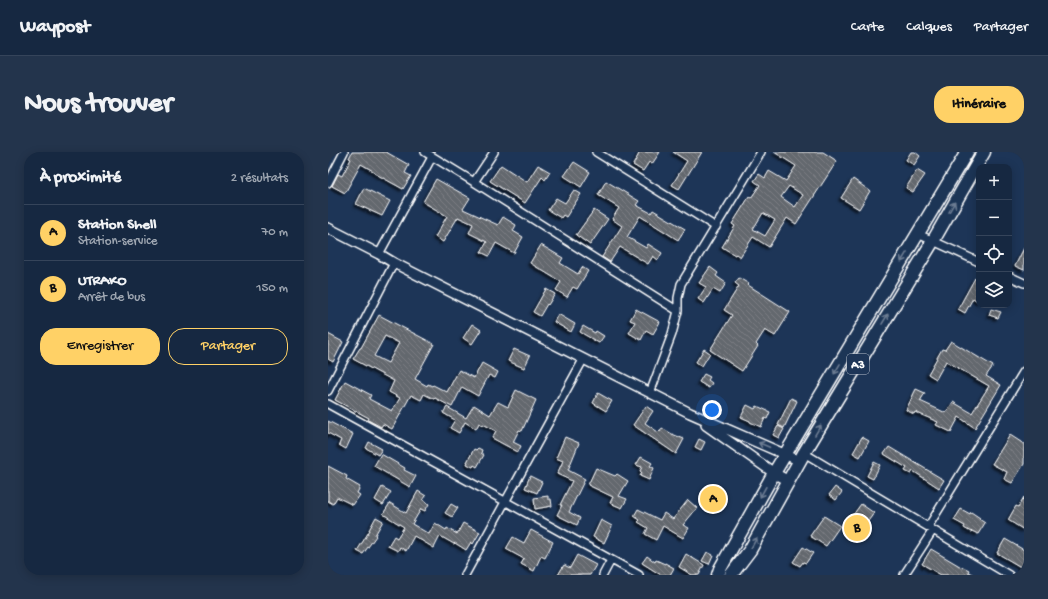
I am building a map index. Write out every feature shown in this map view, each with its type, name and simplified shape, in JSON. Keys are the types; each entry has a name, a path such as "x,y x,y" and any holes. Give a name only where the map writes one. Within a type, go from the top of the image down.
{"highway":[{"name":"A3","path":"718,575 785,454 967,152"},
{"name":"A3","path":"731,575 750,550 802,457 933,241 984,152"}],"street":[{"path":"328,183 344,152"},
{"path":"425,152 678,311"},
{"path":"474,182 494,152"},
{"path":"596,152 716,227"},
{"path":"650,393 672,334 678,311 678,298 681,284 761,152"},
{"path":"379,254 432,157"},
{"path":"328,228 583,360 690,413 785,454 802,457 1009,575"},
{"path":"918,234 976,261"},
{"path":"328,391 394,263"},
{"path":"1012,277 1024,283"},
{"path":"465,575 583,360"},
{"path":"904,575 1024,371"},
{"path":"328,404 639,575"},
{"path":"690,413 774,473 789,481"},
{"path":"603,575 611,560"}],"building":[{"path":"352,152 386,152 409,165 405,173 411,176 403,189 361,164 345,193 332,186 338,174 342,176 351,159 349,158"},
{"path":"640,152 660,152 652,164 649,162 643,171 633,165"},
{"path":"673,152 702,152 679,189 672,185 687,161"},
{"path":"774,152 823,152 837,161 796,224 787,218 769,247 753,237 740,257 722,247 735,226 732,224 749,197 751,198 760,185 754,181 759,174 765,178 769,171 786,181 796,166","holes":["789,186 803,195 795,207 781,197","763,213 775,220 765,236 753,229"]},
{"path":"911,152 915,152 920,156 914,165 906,160"},
{"path":"574,162 590,172 581,187 564,176"},
{"path":"501,165 527,182 538,165 550,172 545,180 542,177 525,203 490,181"},
{"path":"917,170 925,175 913,192 906,188"},
{"path":"436,179 470,198 463,209 498,225 503,217 516,225 513,231 523,237 514,253 496,243 489,256 481,252 487,242 469,233 473,224 458,217 443,242 435,237 447,216 423,202"},
{"path":"853,179 870,191 859,209 841,198"},
{"path":"606,181 639,201 636,205 651,213 653,210 685,229 678,240 640,216 627,237 646,248 648,244 662,253 658,260 653,256 648,264 620,247 610,262 602,257 622,226 612,219 619,208 598,195"},
{"path":"364,188 390,201 382,216 356,204"},
{"path":"574,190 581,194 566,217 563,215 561,218 548,210 556,198 565,203"},
{"path":"594,210 608,219 590,245 576,235"},
{"path":"541,245 563,258 560,263 578,274 582,267 588,271 577,289 573,287 567,297 556,290 561,282 530,263"},
{"path":"1024,248 1024,270 1015,266"},
{"path":"710,267 718,273 716,276 726,283 720,293 713,289 704,303 698,299 706,287 699,283"},
{"path":"739,278 790,312 775,336 765,330 756,344 758,346 742,371 710,350 732,315 724,310 739,286 735,283"},
{"path":"975,278 976,300 973,298 965,313 958,309"},
{"path":"546,289 555,294 540,316 533,312"},
{"path":"636,309 660,322 653,334 646,330 641,340 629,333 635,322 630,320"},
{"path":"991,309 1001,312 998,318 989,315"},
{"path":"558,314 575,324 571,332 554,322"},
{"path":"379,315 434,344 415,379 427,386 428,384 433,385 447,392 459,370 474,378 482,363 498,372 495,378 489,375 478,396 462,387 452,407 424,394 421,400 411,395 392,429 383,424 381,427 368,420 369,418 335,400 345,381 371,395 369,399 392,411 400,398 389,392 394,381 353,359 361,348","holes":["385,336 399,343 388,363 374,356"]},
{"path":"472,324 481,330 472,344 463,338"},
{"path":"583,326 604,336 599,343 580,332"},
{"path":"328,334 343,342 333,362 328,359"},
{"path":"951,341 993,366 986,376 1001,385 975,428 959,417 951,432 936,425 938,422 915,412 914,414 906,410 916,389 925,393 920,401 946,413 953,402 972,413 989,386 946,361 936,379 928,374 942,349 945,350"},
{"path":"514,349 530,356 524,368 508,361"},
{"path":"704,349 710,353 702,366 696,362"},
{"path":"704,374 710,377 708,380 712,383 709,388 699,382"},
{"path":"516,390 536,400 522,431 519,430 513,442 521,446 518,452 492,438 496,431 483,424 482,425 479,423 476,429 465,422 459,433 450,428 455,420 443,413 447,407 466,418 474,405 490,415 498,402 508,407"},
{"path":"598,393 612,401 606,411 593,403"},
{"path":"791,398 797,401 784,428 778,425"},
{"path":"747,405 755,409 757,406 770,412 767,419 765,418 761,427 741,417"},
{"path":"646,406 653,411 645,423 658,432 660,432 662,428 684,439 676,454 633,425"},
{"path":"328,421 353,434 346,449 339,445 341,440 328,433"},
{"path":"778,426 784,429 779,438 773,435"},
{"path":"1010,435 1024,444 1024,464 1012,483 1004,479 1007,472 992,464"},
{"path":"565,437 579,443 568,470 585,479 569,512 580,518 577,525 557,515 562,505 560,505 572,481 557,474 563,461 556,458"},
{"path":"862,437 869,441 860,457 853,453"},
{"path":"699,439 705,442 701,450 695,447"},
{"path":"369,442 382,449 378,455 366,448"},
{"path":"889,447 944,480 939,488 913,471 911,474 905,471 907,468 884,454"},
{"path":"478,448 482,450 481,453 484,455 477,467 474,465 473,467 467,464 467,462 474,449 476,450"},
{"path":"381,454 405,468 404,470 416,476 410,487 374,466"},
{"path":"641,457 652,463 650,466 654,468 649,480 640,476 642,473 640,471 642,467 636,465"},
{"path":"874,462 880,465 873,479 867,476"},
{"path":"328,466 347,476 346,479 360,487 357,493 360,495 353,505 337,497 333,504 328,501"},
{"path":"596,468 615,476 617,474 628,481 619,496 627,499 622,508 610,503 613,497 588,485"},
{"path":"530,476 542,482 537,493 525,488"},
{"path":"382,487 391,492 383,505 375,500"},
{"path":"835,487 842,492 836,500 829,495"},
{"path":"418,491 426,496 423,500 429,504 425,511 421,509 412,524 429,534 435,523 446,530 447,528 457,534 463,523 480,532 473,544 471,542 466,550 440,536 434,548 414,536 406,551 400,547 398,551 388,546 394,536 397,538 404,527 383,514 390,503 406,513"},
{"path":"548,496 548,499 551,499 552,506 535,509 534,498"},
{"path":"1024,497 1024,530 1008,520 1016,506 1018,507"},
{"path":"688,500 697,508 683,525 689,528 683,538 663,526 656,540 645,534 648,528 638,522 640,520 634,516 638,509 660,520 664,513 673,519"},
{"path":"451,504 458,508 452,517 445,513"},
{"path":"861,504 874,513 866,524 853,515"},
{"path":"961,509 970,514 971,512 985,523 978,534 964,528 965,526 954,520"},
{"path":"824,516 840,526 826,546 810,536"},
{"path":"376,517 383,521 375,535 376,536 363,554 357,551"},
{"path":"601,520 612,526 604,543 593,537"},
{"path":"531,530 553,542 545,558 541,556 534,571 521,564 524,559 506,549 513,537 524,543"},
{"path":"1005,539 1024,550 1024,569 997,553"},
{"path":"803,547 813,553 806,563 803,562 800,566 793,562"},
{"path":"931,549 969,570 968,572 974,575 941,575 922,564"},
{"path":"707,552 713,555 709,564 702,561"},
{"path":"686,554 704,565 699,575 692,575 679,567"},
{"path":"577,555 596,565 590,575 558,575 564,565 570,568"},
{"path":"647,556 655,562 656,560 674,568 670,575 661,575 642,563"}],"place":[{"name":"Station Shell","path":"713,499"},
{"name":"UTRAKO","path":"857,528"}]}
